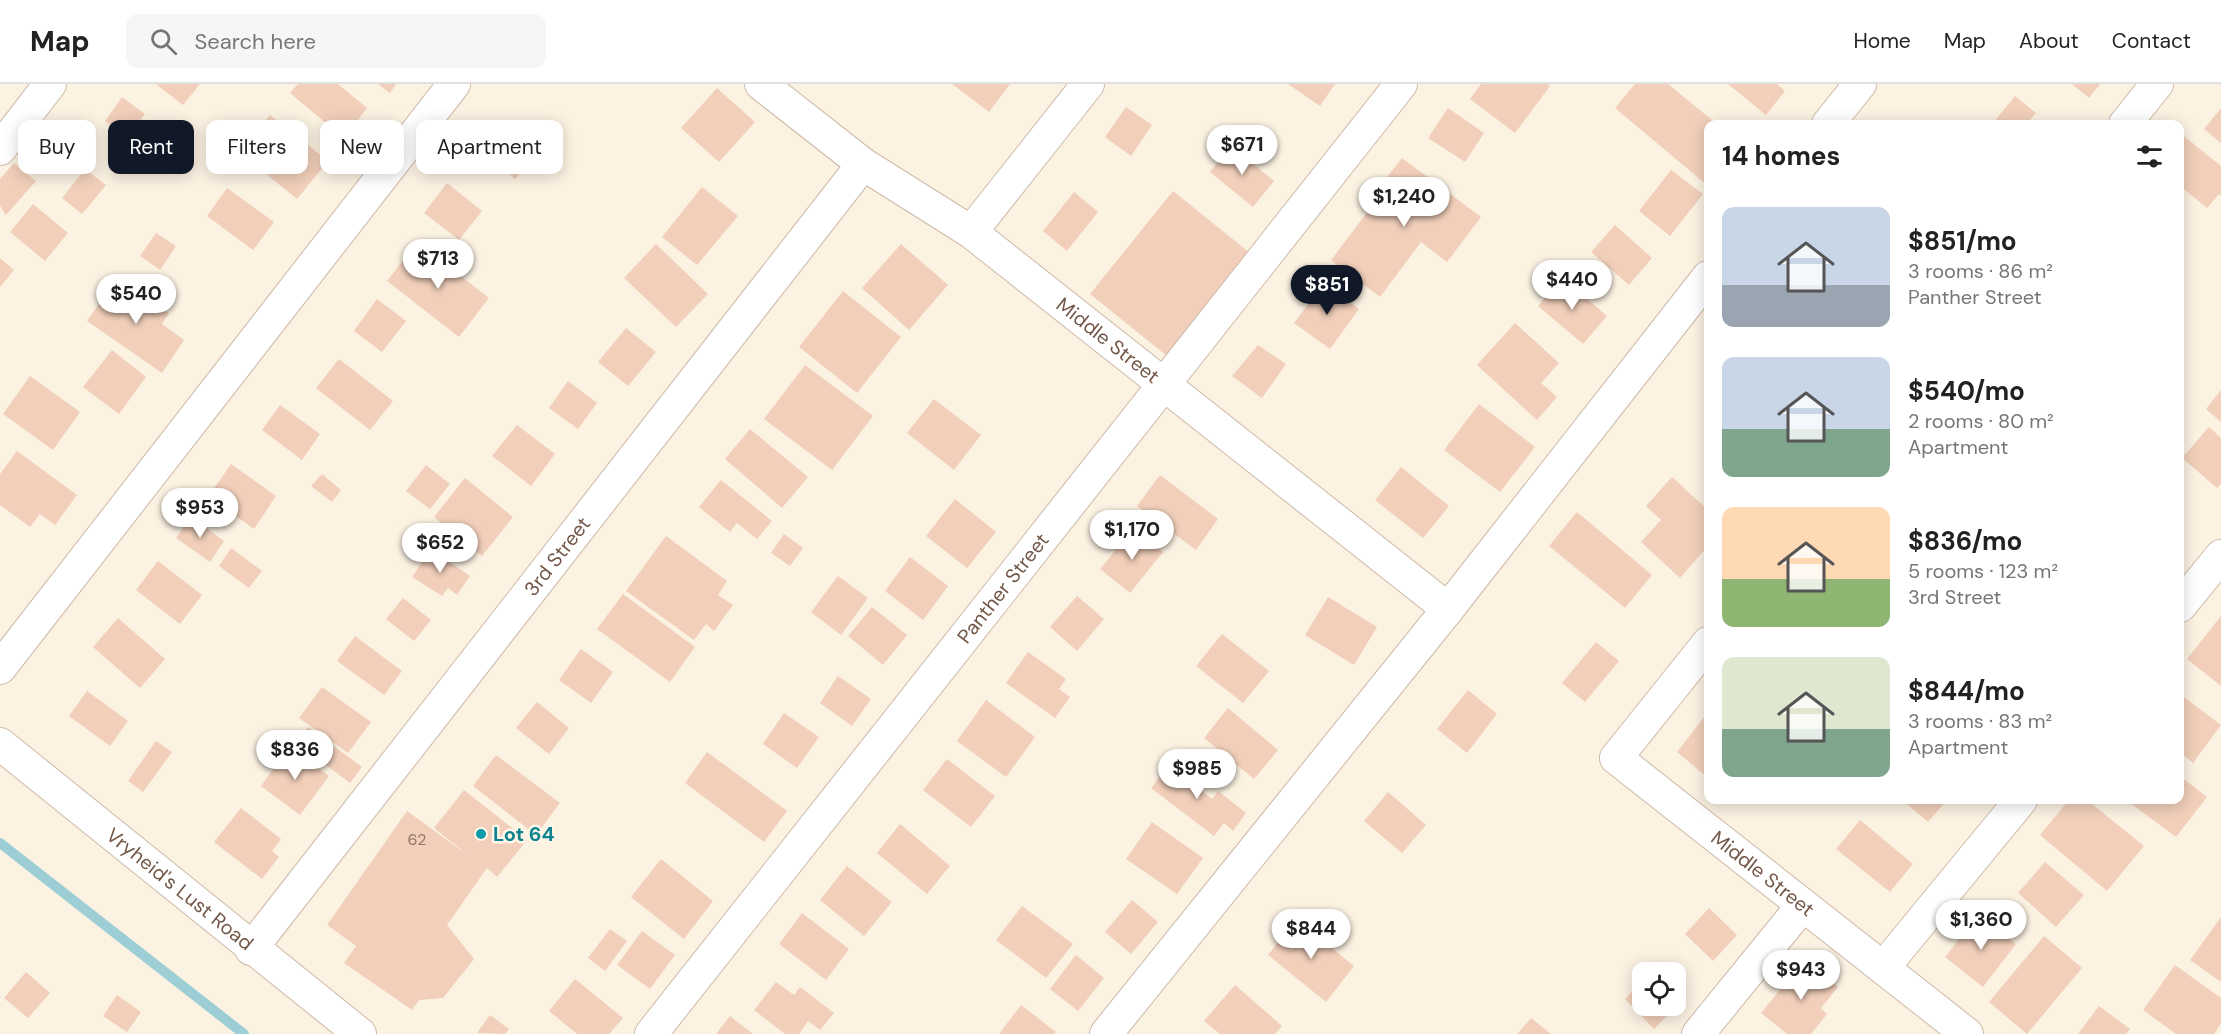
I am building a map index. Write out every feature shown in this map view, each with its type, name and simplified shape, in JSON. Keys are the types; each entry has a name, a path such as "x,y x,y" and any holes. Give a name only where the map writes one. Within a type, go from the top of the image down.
{"street":[{"path":"0,149 50,84"},
{"path":"0,668 454,84"},
{"name":"Middle Street","path":"761,84 863,164 971,232 1164,382 1448,609"},
{"path":"971,232 1088,84"},
{"name":"Panther Street","path":"651,1034 1401,84"},
{"path":"1831,120 1860,84"},
{"path":"2128,120 2157,84"},
{"name":"3rd Street","path":"251,949 863,164"},
{"path":"1106,1034 1448,609 1704,282"},
{"path":"2184,601 2221,556"},
{"name":"Middle Street","path":"1704,648 1616,758 1967,1034"},
{"name":"Vryheid's Lust Road","path":"0,744 251,949 360,1034"},
{"path":"1883,968 2018,804"},
{"path":"1698,1034 1803,905"}],"building":[{"path":"156,84 200,84 183,105"},
{"path":"298,84 338,84 367,108 358,120 322,120 290,93"},
{"path":"378,84 396,84 390,93"},
{"path":"952,84 1010,84 989,112"},
{"path":"1288,84 1335,84 1320,106"},
{"path":"1481,84 1547,84 1550,86 1515,133 1470,99"},
{"path":"1635,84 1668,84 1712,120 1704,120 1704,183 1615,108"},
{"path":"1728,84 1777,84 1785,91 1766,115"},
{"path":"2072,84 2100,84 2089,98"},
{"path":"717,88 755,122 719,162 681,128"},
{"path":"2015,96 2036,113 2030,120 1995,120"},
{"path":"122,97 145,114 140,120 108,120 108,123 105,121"},
{"path":"1126,107 1152,125 1131,156 1105,137"},
{"path":"1448,108 1484,133 1465,162 1428,138"},
{"path":"2221,108 2221,143 2204,129"},
{"path":"270,115 276,120 266,120"},
{"path":"2184,136 2221,166 2221,196 2219,194 2207,208 2184,189"},
{"path":"308,145 320,155 320,171 297,199 266,174 308,174"},
{"path":"1231,146 1274,181 1253,207 1210,172"},
{"path":"1402,158 1481,217 1447,262 1421,242 1380,297 1331,260 1372,206 1367,203"},
{"path":"14,163 18,166 18,174 27,174 36,181 6,215 0,206 0,179"},
{"path":"1671,170 1703,194 1670,236 1639,211"},
{"path":"81,174 92,174 106,185 82,214 62,198"},
{"path":"509,174 520,174 515,179"},
{"path":"447,183 482,211 459,240 424,213"},
{"path":"702,187 738,216 697,265 662,237"},
{"path":"227,188 274,222 253,250 207,216"},
{"path":"1173,191 1250,253 1167,356 1090,294"},
{"path":"1074,192 1098,212 1067,251 1043,231"},
{"path":"33,204 68,233 45,261 10,232"},
{"path":"1615,225 1652,258 1629,285 1591,252"},
{"path":"156,233 176,246 160,270 140,256"},
{"path":"417,242 489,298 459,337 387,281"},
{"path":"656,244 708,294 676,327 624,278"},
{"path":"901,244 948,285 909,330 862,288"},
{"path":"0,258 14,270 0,287"},
{"path":"118,277 169,313 162,324 184,340 162,373 87,321"},
{"path":"1562,277 1607,316 1583,344 1538,306"},
{"path":"1324,283 1359,309 1330,349 1294,323"},
{"path":"843,291 901,337 857,393 799,347"},
{"path":"377,299 406,321 382,352 354,331"},
{"path":"1515,323 1559,363 1541,383 1557,397 1537,420 1477,365"},
{"path":"626,328 656,352 628,386 598,362"},
{"path":"1258,345 1286,364 1262,398 1232,376"},
{"path":"112,350 146,377 119,414 83,387"},
{"path":"339,359 393,401 370,430 316,388"},
{"path":"805,365 873,416 832,470 764,419"},
{"path":"30,376 80,412 53,450 3,414"},
{"path":"568,381 597,403 578,429 549,408"},
{"path":"2221,390 2221,422 2206,409"},
{"path":"934,399 981,435 954,470 907,433"},
{"path":"1479,404 1535,447 1500,492 1444,450"},
{"path":"280,405 320,434 302,460 262,430"},
{"path":"517,425 555,454 531,486 492,456"},
{"path":"2209,427 2221,438 2221,484 2217,488 2184,460 2184,456"},
{"path":"750,429 808,477 782,508 725,459"},
{"path":"17,451 77,495 55,525 40,514 30,527 0,505 0,474"},
{"path":"231,464 276,496 254,529 208,497"},
{"path":"426,465 450,484 430,509 406,491"},
{"path":"1401,467 1449,506 1423,538 1375,500"},
{"path":"322,474 341,490 332,502 311,486"},
{"path":"1160,475 1218,519 1196,550 1137,506"},
{"path":"1672,477 1704,506 1704,551 1680,578 1641,542 1661,520 1646,506"},
{"path":"465,478 513,517 482,556 434,517"},
{"path":"721,480 772,521 757,539 737,523 730,532 699,507"},
{"path":"955,499 996,532 967,568 926,536"},
{"path":"1577,512 1652,575 1625,608 1549,546"},
{"path":"191,517 224,541 210,562 176,538"},
{"path":"1134,528 1163,552 1130,593 1100,569"},
{"path":"784,534 803,548 790,566 771,553"},
{"path":"666,536 727,581 718,595 733,605 714,631 706,624 694,640 626,591"},
{"path":"231,548 262,571 249,588 219,566"},
{"path":"431,549 470,576 457,595 448,588 442,596 412,577"},
{"path":"910,557 948,586 923,620 885,591"},
{"path":"158,561 202,595 180,624 136,590"},
{"path":"838,576 868,598 841,635 811,612"},
{"path":"623,594 695,647 670,682 597,629"},
{"path":"1077,596 1104,619 1077,651 1050,627"},
{"path":"1328,597 1377,627 1354,665 1305,635"},
{"path":"403,598 431,620 414,641 386,619"},
{"path":"872,607 907,635 883,665 848,636"},
{"path":"2221,616 2221,686 2187,659"},
{"path":"118,618 165,659 140,688 93,647"},
{"path":"1222,634 1269,671 1243,703 1196,666"},
{"path":"355,636 402,671 384,695 337,661"},
{"path":"1596,642 1619,661 1585,702 1562,683"},
{"path":"581,649 613,672 591,703 559,680"},
{"path":"1028,652 1066,679 1059,689 1070,697 1055,718 1006,683"},
{"path":"838,676 871,699 852,726 820,703"},
{"path":"322,687 371,722 348,753 299,718"},
{"path":"1468,690 1497,714 1467,753 1437,729"},
{"path":"87,691 128,721 110,746 69,716"},
{"path":"2184,697 2221,725 2193,763 2184,755"},
{"path":"986,700 1035,737 1006,777 957,741"},
{"path":"537,702 569,728 549,754 516,728"},
{"path":"1228,708 1278,750 1254,779 1204,738"},
{"path":"784,713 819,737 797,768 763,744"},
{"path":"1704,717 1704,775 1677,752"},
{"path":"308,727 362,767 350,783 297,743"},
{"path":"156,741 172,752 143,792 128,781"},
{"path":"289,747 329,776 300,815 261,786"},
{"path":"707,752 787,811 764,842 685,783"},
{"path":"496,755 560,803 536,835 473,786"},
{"path":"1174,758 1194,774 1188,780 1212,799 1218,791 1246,813 1233,831 1224,823 1214,836 1151,788"},
{"path":"947,759 995,796 971,827 923,790"},
{"path":"2184,779 2207,797 2176,837 2131,804 2184,804"},
{"path":"464,790 527,840 497,877 487,868 447,925 474,959 443,998 419,1000 412,1010 344,963 356,946 327,925 407,811 469,856 434,828"},
{"path":"1388,792 1426,825 1402,853 1364,821"},
{"path":"1907,804 1944,804 1928,822"},
{"path":"2066,804 2092,804 2144,846 2107,891 2040,835"},
{"path":"241,808 281,839 272,851 279,857 262,879 214,842"},
{"path":"1860,820 1913,864 1890,892 1836,849"},
{"path":"1152,822 1203,858 1177,894 1126,859"},
{"path":"900,824 950,866 927,894 877,853"},
{"path":"661,859 713,901 684,939 631,897"},
{"path":"2045,862 2084,895 2056,927 2018,893"},
{"path":"847,866 892,902 864,936 820,900"},
{"path":"1132,900 1158,922 1131,954 1105,932"},
{"path":"1022,906 1073,944 1046,978 996,940"},
{"path":"1709,908 1737,935 1713,961 1685,934"},
{"path":"802,913 849,949 826,980 779,944"},
{"path":"1978,915 2016,944 1983,987 1945,957"},
{"path":"2221,917 2221,982 2190,960"},
{"path":"1296,919 1354,966 1326,1002 1268,955"},
{"path":"610,929 627,941 605,971 588,958"},
{"path":"642,931 675,955 650,989 617,965"},
{"path":"2044,936 2082,968 2027,1034 1989,1002"},
{"path":"1076,955 1104,978 1078,1011 1050,989"},
{"path":"1805,959 1838,987 1821,1008 1827,1014 1811,1034 1787,1034 1761,1013"},
{"path":"2175,965 2221,998 2221,1023 2214,1034 2176,1034 2143,1010"},
{"path":"26,972 50,993 28,1018 4,998"},
{"path":"575,979 623,1018 609,1034 577,1034 549,1011"},
{"path":"776,982 794,995 800,987 834,1013 820,1030 808,1021 799,1034 785,1034 754,1010"},
{"path":"1235,985 1282,1026 1275,1034 1220,1034 1204,1021"},
{"path":"1632,992 1632,1006 1625,999"},
{"path":"117,995 141,1012 127,1032 103,1016"},
{"path":"1021,1005 1056,1032 1054,1034 999,1034"},
{"path":"2099,1006 2130,1029 2126,1034 2078,1034"},
{"path":"490,1015 509,1029 505,1034 477,1033"},
{"path":"730,1016 753,1034 716,1034"},
{"path":"1641,1016 1667,1016 1654,1029"},
{"path":"1531,1018 1551,1034 1517,1034"}],"waterway":[{"path":"0,843 244,1034"}],"place":[{"name":"Lot 64","path":"481,834"}]}
